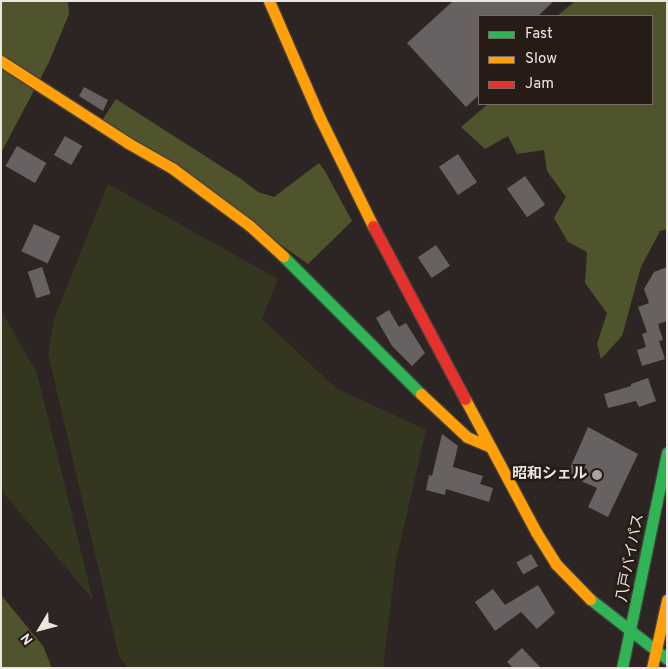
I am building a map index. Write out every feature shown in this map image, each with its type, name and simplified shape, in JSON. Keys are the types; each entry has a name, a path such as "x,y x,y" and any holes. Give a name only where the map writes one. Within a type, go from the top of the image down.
{"main road":[{"path":"269,1 319,116 387,255 488,446 556,564 584,594 631,633 667,659"},
{"path":"1,61 128,143 172,168 250,226 300,271 439,412 467,437 488,446"},
{"name":"八戸バイパス","path":"622,668 631,633 667,453"},
{"path":"652,668 667,600"}],"green space":[{"path":"1,1 68,1 69,14 49,62 1,153"},
{"path":"575,1 667,1 667,229 660,231 641,267 622,336 601,359 597,344 607,313 585,283 587,252 568,242 554,218 566,197 547,171 544,150 517,154 508,136 485,149 461,127 487,105 653,105 653,15 558,15"},
{"path":"116,99 241,179 258,192 274,197 319,163 352,221 308,264 103,119"},
{"path":"108,184 278,279 262,319 336,388 426,430 396,561 383,668 128,668 119,656 48,354 54,319"},
{"path":"1,310 37,373 93,600 1,490"},
{"path":"1,595 43,646 52,668 1,668"}],"building":[{"path":"453,1 554,1 539,15 478,15 478,96 466,107 407,43"},
{"path":"84,87 108,100 103,111 79,96"},
{"path":"65,136 82,146 71,165 54,155"},
{"path":"17,146 46,163 35,183 6,166"},
{"path":"458,154 477,182 458,195 439,167"},
{"path":"525,176 545,205 527,217 507,189"},
{"path":"34,224 60,236 48,263 21,251"},
{"path":"436,245 450,266 432,278 418,257"},
{"path":"42,267 51,294 36,298 28,272"},
{"path":"667,267 667,321 658,324 663,340 659,341 665,359 642,366 637,350 646,347 642,334 647,332 638,307 649,303 644,289 654,272"},
{"path":"389,310 399,327 406,323 425,353 412,366 392,346 376,318"},
{"path":"648,378 656,401 639,407 636,401 608,408 604,394 631,386 631,384"},
{"path":"588,427 638,454 608,517 588,507 597,488 567,475"},
{"path":"442,434 458,446 453,467 483,476 480,484 493,488 489,502 446,489 445,495 426,490 429,475 432,476"},
{"path":"531,554 538,566 523,575 516,562"},
{"path":"538,585 555,613 537,629 521,612 495,631 475,602 493,589 505,605"},
{"path":"522,648 541,668 513,668 507,662"}],"traffic: fast":[{"path":"283,256 421,394"},
{"path":"622,668 667,453"},
{"path":"590,599 667,659"}],"traffic: slow":[{"path":"269,1 319,116 373,226"},
{"path":"1,61 128,143 172,168 250,226 283,256"},
{"path":"421,394 467,437 488,446"},
{"path":"465,399 536,532 556,564 590,599"},
{"path":"652,668 667,600"}],"traffic: jam":[{"path":"373,226 465,399"}],"place":[{"name":"昭和シェル","path":"597,475"}]}
